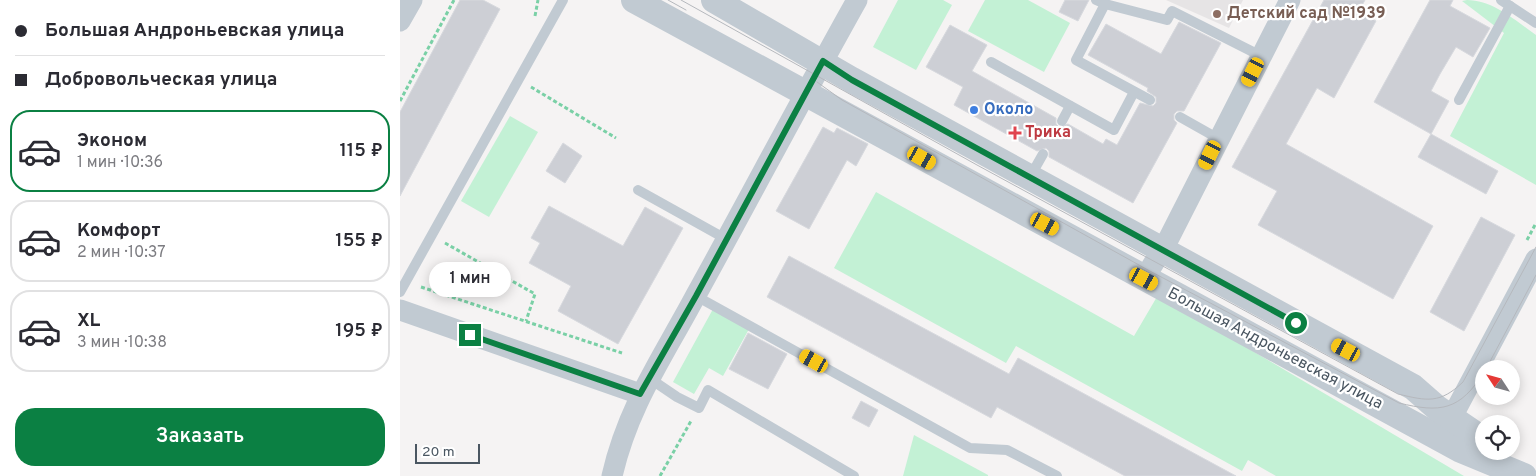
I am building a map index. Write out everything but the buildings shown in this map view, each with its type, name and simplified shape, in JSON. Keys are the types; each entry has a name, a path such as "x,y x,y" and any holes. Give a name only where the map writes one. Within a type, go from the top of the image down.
{"street":[{"path":"400,21 412,0"},
{"name":"Большая Андроньевская улица","path":"634,0 1461,450 1524,476"},
{"name":"Большая Андроньевская улица","path":"714,0 823,61 852,80 1414,387 1437,408 1475,434"},
{"path":"612,476 619,446 644,386 696,296 857,0"},
{"path":"1144,279 1161,249 1170,238 1290,0"},
{"path":"1452,417 1536,259"},
{"path":"400,310 644,386"},
{"path":"1512,460 1534,476"}],"lane":[{"path":"400,292 563,0"},
{"path":"1150,100 1076,60 1100,2 1167,20 1172,10 1261,56"},
{"path":"1459,100 1506,3 1536,23"},
{"path":"991,62 1114,130 1134,92"},
{"path":"1062,121 1070,106"},
{"path":"1180,117 1219,139"},
{"path":"1029,177 1043,154"},
{"path":"638,190 726,240"},
{"path":"696,296 970,448 1008,450 1057,476"},
{"path":"644,386 677,397 699,408 708,390 854,476"}],"path":[{"path":"400,101 454,0"},
{"path":"519,79 616,138"},
{"path":"431,236 535,294 526,321"},
{"path":"405,282 622,353"},
{"path":"660,476 699,408"}],"shaded area":[{"name":"Детский сад №1939","path":"1166,0 1243,0 1229,28"}],"green space":[{"path":"898,0 943,0 952,5 916,70 873,47"},
{"path":"985,0 1028,0 1070,23 1044,72 968,31"},
{"path":"1467,0 1495,7 1536,35 1536,185 1450,136 1504,33 1462,1"},
{"path":"510,116 538,132 489,217 461,201"},
{"path":"876,192 1134,336 1158,295 1464,476 1276,476 1248,460 1242,471 1016,346 1006,363 834,268"},
{"path":"713,309 749,329 723,376 709,368 694,394 673,382"},
{"path":"914,435 988,475 988,476 903,476"}],"tram line":[{"path":"668,0 686,10"},
{"path":"681,0 977,165 1398,394 1433,399 1447,394 1463,382 1536,247"},
{"path":"817,82 842,100 1148,270 1399,403 1426,408 1448,406 1457,402 1475,385"},
{"path":"1491,360 1536,275"}],"place":[{"name":"Детский сад №1939","path":"1217,14"},
{"name":"Около","path":"974,110"},
{"name":"Трика","path":"1015,133"}],"route":[{"path":"470,335 640,394 696,296 823,61 852,80 1296,323"}]}
